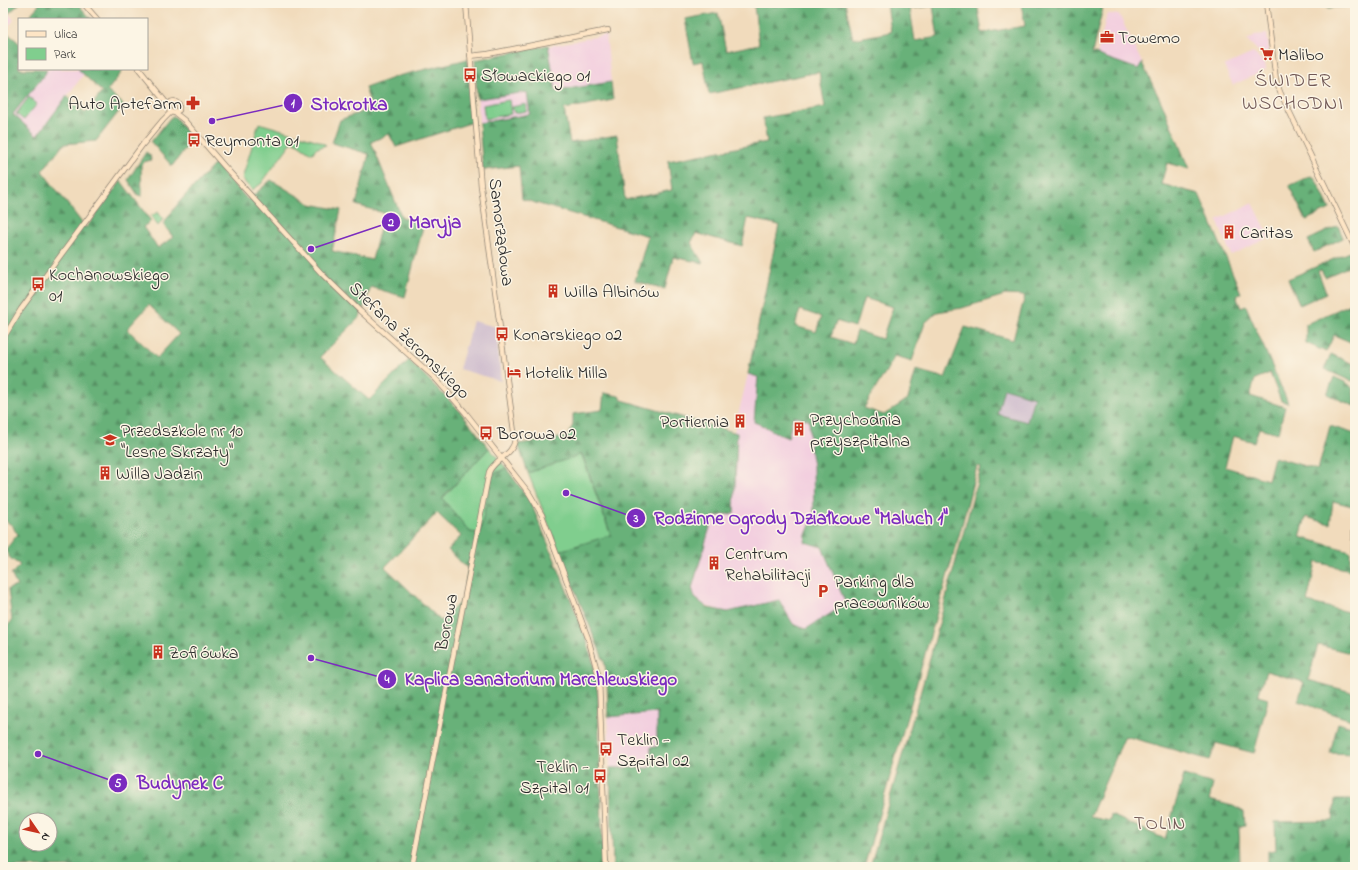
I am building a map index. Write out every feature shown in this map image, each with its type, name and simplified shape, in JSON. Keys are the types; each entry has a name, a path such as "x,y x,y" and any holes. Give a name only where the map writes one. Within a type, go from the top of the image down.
{"street":[{"path":"83,3 96,18"},
{"name":"Samorządowa","path":"466,3 482,187 515,439 514,446 511,451 502,458"},
{"path":"1266,3 1276,80 1280,92 1355,248"},
{"path":"470,56 488,54 608,30"},
{"name":"Stefana Żeromskiego","path":"140,70 172,109 184,120 323,275 360,311 435,378 455,400 529,493 542,516 588,638 599,678 606,867"},
{"path":"3,339 21,309 143,144 172,109"},
{"name":"Borowa","path":"412,867 489,472 493,465 502,458"},
{"path":"1355,500 1353,575 1355,596"}],"shaded area":[{"path":"3,7 14,20 3,32"},
{"path":"1107,14 1119,14 1142,63 1138,69 1097,55"},
{"path":"1267,34 1270,56 1266,57 1263,56 1247,40 1254,37 1254,35"},
{"path":"606,35 613,100 479,123 475,60"},
{"path":"1253,53 1265,63 1266,70 1233,85 1224,66"},
{"path":"19,70 79,70 84,74 29,146 3,115 3,89"},
{"path":"1253,203 1270,237 1231,255 1217,220"},
{"path":"473,321 496,327 501,381 459,369"},
{"path":"748,374 854,406 864,651 629,584 575,436 572,418 604,413 609,396 734,432"},
{"path":"1003,388 1034,397 1027,422 996,414"},
{"path":"657,713 657,747 651,748 650,768 610,768 608,717"}],"green space":[{"path":"3,3 20,3 8,14 3,7"},
{"path":"38,3 77,3 90,18 35,18 31,14 39,5"},
{"path":"773,3 845,3 853,39 891,32 887,3 977,3 982,33 1025,26 1021,3 1104,3 1092,53 1138,69 1142,63 1164,108 1189,169 1167,163 1161,184 1199,194 1241,293 1236,296 1241,308 1246,306 1288,403 1281,401 1270,373 1255,379 1250,396 1285,407 1278,433 1259,428 1254,442 1233,436 1225,467 1268,480 1274,457 1318,470 1330,426 1355,434 1352,506 1333,501 1330,524 1306,517 1300,537 1350,551 1350,570 1316,562 1307,602 1352,613 1355,654 1318,645 1308,680 1355,693 1355,721 1298,701 1304,682 1266,671 1258,696 1268,699 1254,753 1216,743 1210,760 1125,736 1090,817 1110,821 1111,815 1165,839 1184,775 1213,784 1209,800 1233,806 1244,812 1245,826 1239,827 1240,867 870,867 924,680 981,467 977,466 962,525 864,867 613,867 610,768 650,768 651,747 657,747 657,713 608,717 607,676 604,661 559,551 611,535 582,454 528,473 518,444 567,437 573,425 573,414 602,410 604,393 619,396 622,400 737,433 734,513 713,517 692,588 695,598 708,608 728,612 779,600 793,624 806,629 846,604 822,547 805,542 806,535 814,515 813,466 809,420 793,416 788,438 754,422 758,377 748,374 779,225 748,218 742,246 696,233 691,243 703,263 673,257 665,289 635,281 648,236 522,199 519,166 483,170 479,123 530,114 527,92 477,99 475,60 548,45 556,91 611,82 613,100 564,109 570,143 617,135 625,200 672,190 668,161 767,142 763,118 825,107 819,72 709,94 703,61 693,63 685,19 718,13 726,51 759,44 754,6","holes":["933,6 938,37 915,41 910,9","1005,295 1025,296 1013,340 965,327 945,378 916,370 908,399 884,415 864,408 895,356 912,361 925,323 937,312 962,308","864,298 893,307 882,339 857,331 853,344 831,337 836,321 855,327","800,310 821,317 816,332 795,326","1004,388 1034,397 1027,422 997,414"]},
{"path":"1328,3 1352,3 1353,6 1328,8"},
{"path":"4,30 18,42 18,70 47,70 13,114 37,136 67,96 86,113 102,92 79,70 122,70 107,91 124,105 96,141 64,144 42,171 86,228 121,181 151,221 143,227 158,248 173,237 163,224 180,201 215,164 248,200 271,180 311,204 341,210 332,251 372,260 384,213 356,205 369,154 332,143 340,120 372,108 365,88 398,76 468,59 473,122 396,147 389,134 371,142 402,218 424,223 405,297 371,287 360,317 320,357 369,400 409,360 458,409 489,448 442,498 470,532 480,533 492,475 506,468 530,501 586,638 593,662 598,695 603,867 3,867 3,630 12,621 8,589 17,586 11,574 20,565 9,557 6,549 18,534 13,526 3,519","holes":["149,305 179,334 157,358 127,329","437,513 461,536 448,550 468,569 463,599 441,621 385,567"]},
{"path":"29,97 37,104 24,120 16,114"},
{"path":"509,100 511,114 485,119 483,105"},
{"path":"526,104 527,111 514,113 512,107"},
{"path":"173,116 192,140 172,166 151,142"},
{"path":"259,123 319,141 326,145 315,149 313,153 311,153 295,142 291,143 261,184 252,190 242,179"},
{"path":"146,152 150,155 151,160 144,162 141,165 142,196 138,195 128,180"},
{"path":"1311,176 1315,178 1330,209 1306,220 1289,186"},
{"path":"158,212 163,219 158,226 151,216"},
{"path":"1338,226 1343,238 1314,252 1308,240"},
{"path":"1350,252 1355,264 1325,277 1321,270 1318,271 1326,293 1300,305 1288,279"},
{"path":"1355,302 1355,344 1334,335 1326,352 1306,343 1306,324"},
{"path":"1331,354 1353,364 1354,380 1351,381 1324,369"},
{"path":"1334,377 1349,384 1354,393 1354,406 1327,394"},
{"path":"489,448 506,468 492,475 480,534 470,532 442,499"},
{"path":"581,453 611,536 559,551 528,473"},
{"path":"1338,723 1355,728 1355,754 1330,753"},
{"path":"1335,800 1355,800 1355,867 1268,867 1268,851 1276,850 1275,822 1333,821"}],"place":[{"name":"Towemo","path":"1107,37"},
{"name":"Malibo","path":"1267,54"},
{"name":"Słowackiego 01","path":"470,75"},
{"name":"Auto Aptefarm","path":"193,103"},
{"name":"Stokrotka","path":"212,121"},
{"name":"Reymonta 01","path":"194,140"},
{"name":"Caritas","path":"1229,232"},
{"name":"Maryja","path":"311,249"},
{"name":"Kochanowskiego 01","path":"38,284"},
{"name":"Willa Albinów","path":"553,291"},
{"name":"Konarskiego 02","path":"502,334"},
{"name":"Hotelik Milla","path":"514,372"},
{"name":"Portiernia","path":"740,421"},
{"name":"Przychodnia przyszpitalna","path":"799,429"},
{"name":"Borowa 02","path":"486,433"},
{"name":"Przedszkole nr 10 \"Lesne Skrzaty\"","path":"110,440"},
{"name":"Willa Jadzin","path":"105,473"},
{"name":"Rodzinne Ogrody Działkowe \"Maluch 1\"","path":"566,493"},
{"name":"Centrum Rehabilitacji","path":"714,563"},
{"name":"Parking dla pracowników","path":"823,591"},
{"name":"Zofiówka","path":"158,652"},
{"name":"Kaplica sanatorium Marchlewskiego","path":"311,658"},
{"name":"Teklin - Szpital 02","path":"606,749"},
{"name":"Budynek C","path":"38,754"},
{"name":"Teklin - Szpital 01","path":"600,776"}],"district":[{"name":"ŚWIDER WSCHODNI","path":"1293,90"},
{"name":"TOLIN","path":"1160,822"}]}
